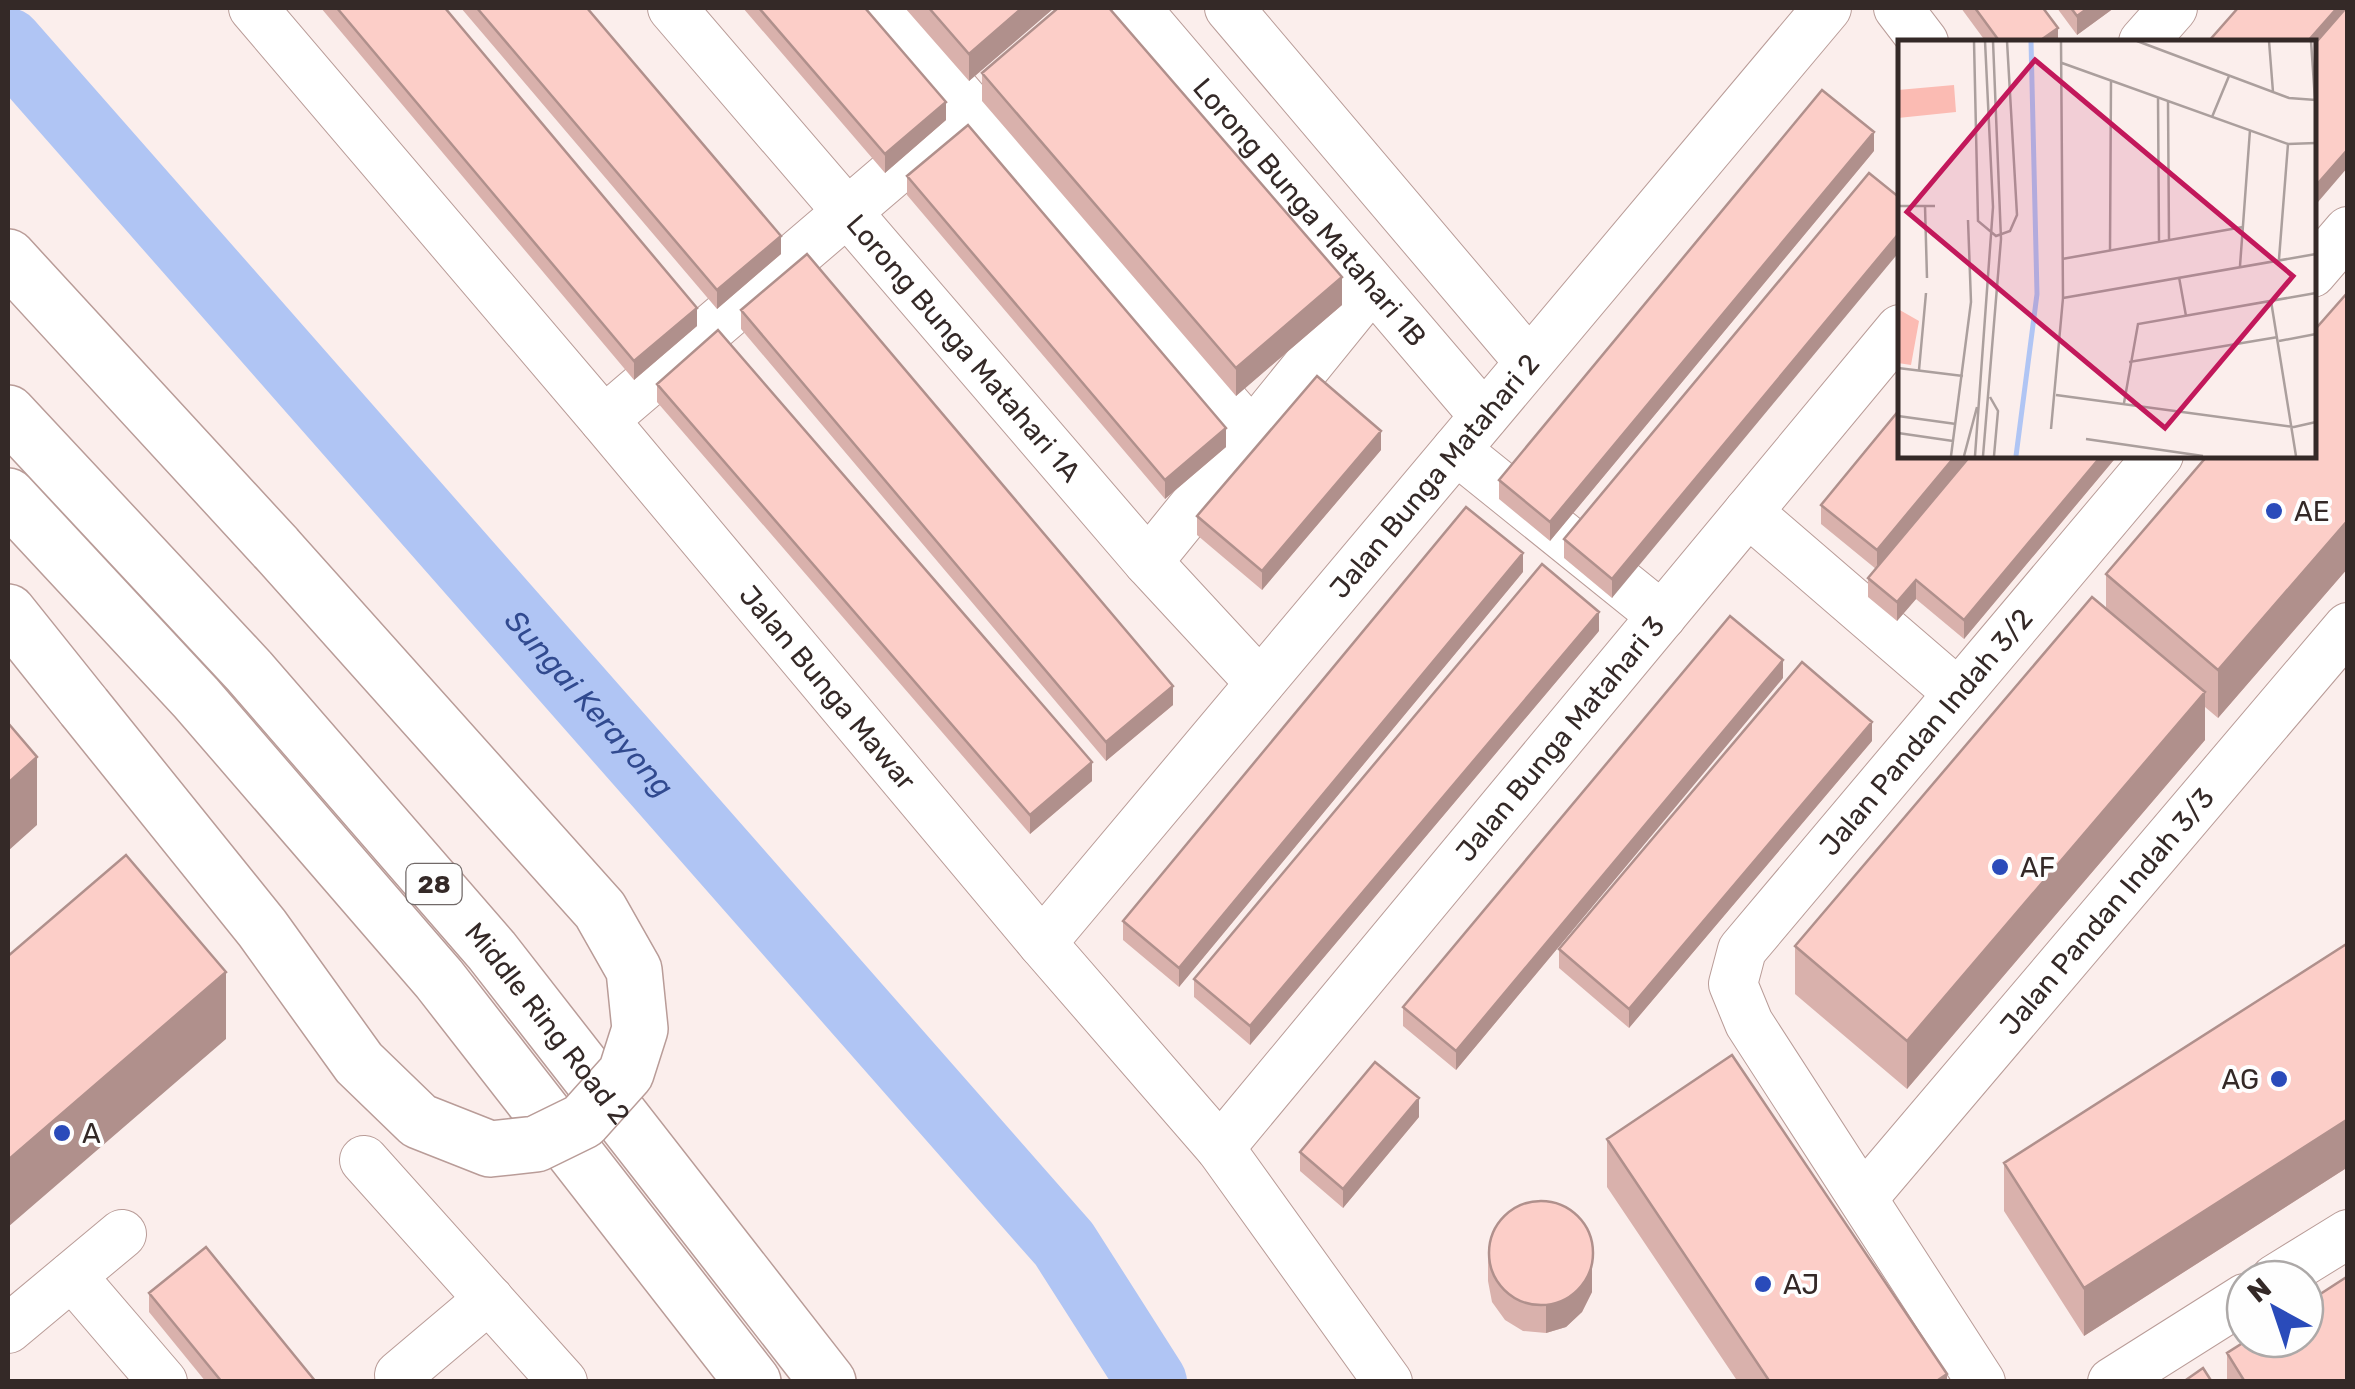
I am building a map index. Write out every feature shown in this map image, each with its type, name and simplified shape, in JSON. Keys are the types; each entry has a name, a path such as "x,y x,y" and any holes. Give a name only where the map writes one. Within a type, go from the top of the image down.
{"highway":[{"path":"8,258 276,548 600,910 634,970 640,1030 626,1073 583,1120 536,1144 490,1149 419,1121 359,1064 262,928 8,612"},
{"name":"Middle Ring Road 2","path":"8,414 248,671 492,951 828,1382"},
{"name":"Middle Ring Road 2","path":"8,496 196,698 439,979 753,1382"}],"street":[{"name":"Jalan Bunga Mawar","path":"253,8 1042,943 1220,1148 1388,1382"},
{"name":"Lorong Bunga Matahari 1A","path":"672,8 1148,562 1260,683"},
{"path":"884,8 973,91 1251,432"},
{"name":"Lorong Bunga Matahari 1B","path":"1136,8 1371,287 1470,433 1662,616"},
{"path":"1228,8 1529,362"},
{"name":"Jalan Bunga Matahari 2","path":"1042,943 1827,8"},
{"path":"1898,8 1922,40"},
{"path":"2145,40 2174,8"},
{"path":"604,420 849,210 973,91"},
{"path":"2315,269 2347,232"},
{"path":"1148,562 1371,287"},
{"name":"Jalan Bunga Matahari 3","path":"1220,1148 1898,331"},
{"name":"Jalan Pandan Indah 3/2","path":"1981,1382 1749,1024 1733,984 1742,950 2156,458"},
{"path":"1748,512 1958,693"},
{"name":"Jalan Pandan Indah 3/3","path":"1864,1197 2348,627"},
{"path":"364,1160 563,1382"},
{"path":"8,1329 122,1234"},
{"path":"2308,1259 2348,1234"},
{"path":"72,1276 160,1378"},
{"path":"399,1375 489,1299"},
{"path":"2112,1382 2225,1311"}],"building":[{"path":"337,8 445,8 697,308 634,361"},
{"path":"477,8 587,8 781,236 717,290"},
{"path":"759,8 865,8 946,102 885,154"},
{"path":"929,8 1022,8 969,54"},
{"path":"1058,8 1109,8 1342,277 1236,368 982,73"},
{"path":"1975,8 2043,8 2058,28 2041,40 1999,40"},
{"path":"2071,8 2088,8 2077,16"},
{"path":"2238,8 2337,8 2309,40 2210,40"},
{"path":"2348,8 2348,149 2315,187 2315,44"},
{"path":"1822,90 1874,132 1550,522 1499,480"},
{"path":"968,125 1226,428 1165,480 907,176"},
{"path":"1869,173 1898,196 1898,234 1612,579 1564,539"},
{"path":"807,254 1173,686 1106,742 741,310"},
{"name":"AE","path":"2348,292 2348,520 2218,670 2106,574 2205,458 2315,458 2315,330"},
{"path":"718,330 1092,762 1030,815 657,384"},
{"path":"1317,376 1381,431 1262,571 1197,516"},
{"path":"1898,411 1898,458 1954,458 1877,550 1821,505"},
{"path":"1968,458 2099,458 1964,620 1916,580 1897,602 1868,578"},
{"path":"1466,507 1523,553 1179,968 1123,921"},
{"path":"1542,564 1599,612 1250,1026 1194,979"},
{"name":"AF","path":"2092,597 2205,692 1907,1041 1795,946"},
{"path":"1730,616 1783,660 1456,1051 1403,1007"},
{"path":"1802,662 1872,722 1629,1009 1559,949"},
{"path":"8,723 37,757 8,783"},
{"name":"A","path":"126,855 226,972 8,1160 8,956"},
{"name":"AG","path":"2348,943 2348,1119 2084,1288 2004,1163"},
{"name":"AJ","path":"1732,1055 1947,1374 1935,1382 1770,1382 1607,1139"},
{"path":"1375,1062 1419,1098 1343,1189 1300,1152"},
{"path":"1541,1201 1561,1205 1578,1216 1589,1233 1593,1253 1589,1273 1578,1290 1561,1301 1541,1305 1521,1301 1504,1290 1493,1273 1489,1253 1493,1233 1504,1216 1521,1205"},
{"path":"206,1247 316,1382 222,1382 149,1293"},
{"path":"2348,1276 2348,1382 2245,1382 2231,1359 2325,1359 2325,1291"},
{"path":"2203,1368 2212,1382 2183,1382"}],"waterway":[{"name":"Sungai Kerayong","path":"8,43 1064,1244 1152,1382"}],"place":[{"name":"AE","path":"2274,511"},
{"name":"AF","path":"2000,867"},
{"name":"AG","path":"2279,1079"},
{"name":"A","path":"62,1133"},
{"name":"AJ","path":"1763,1284"}]}
